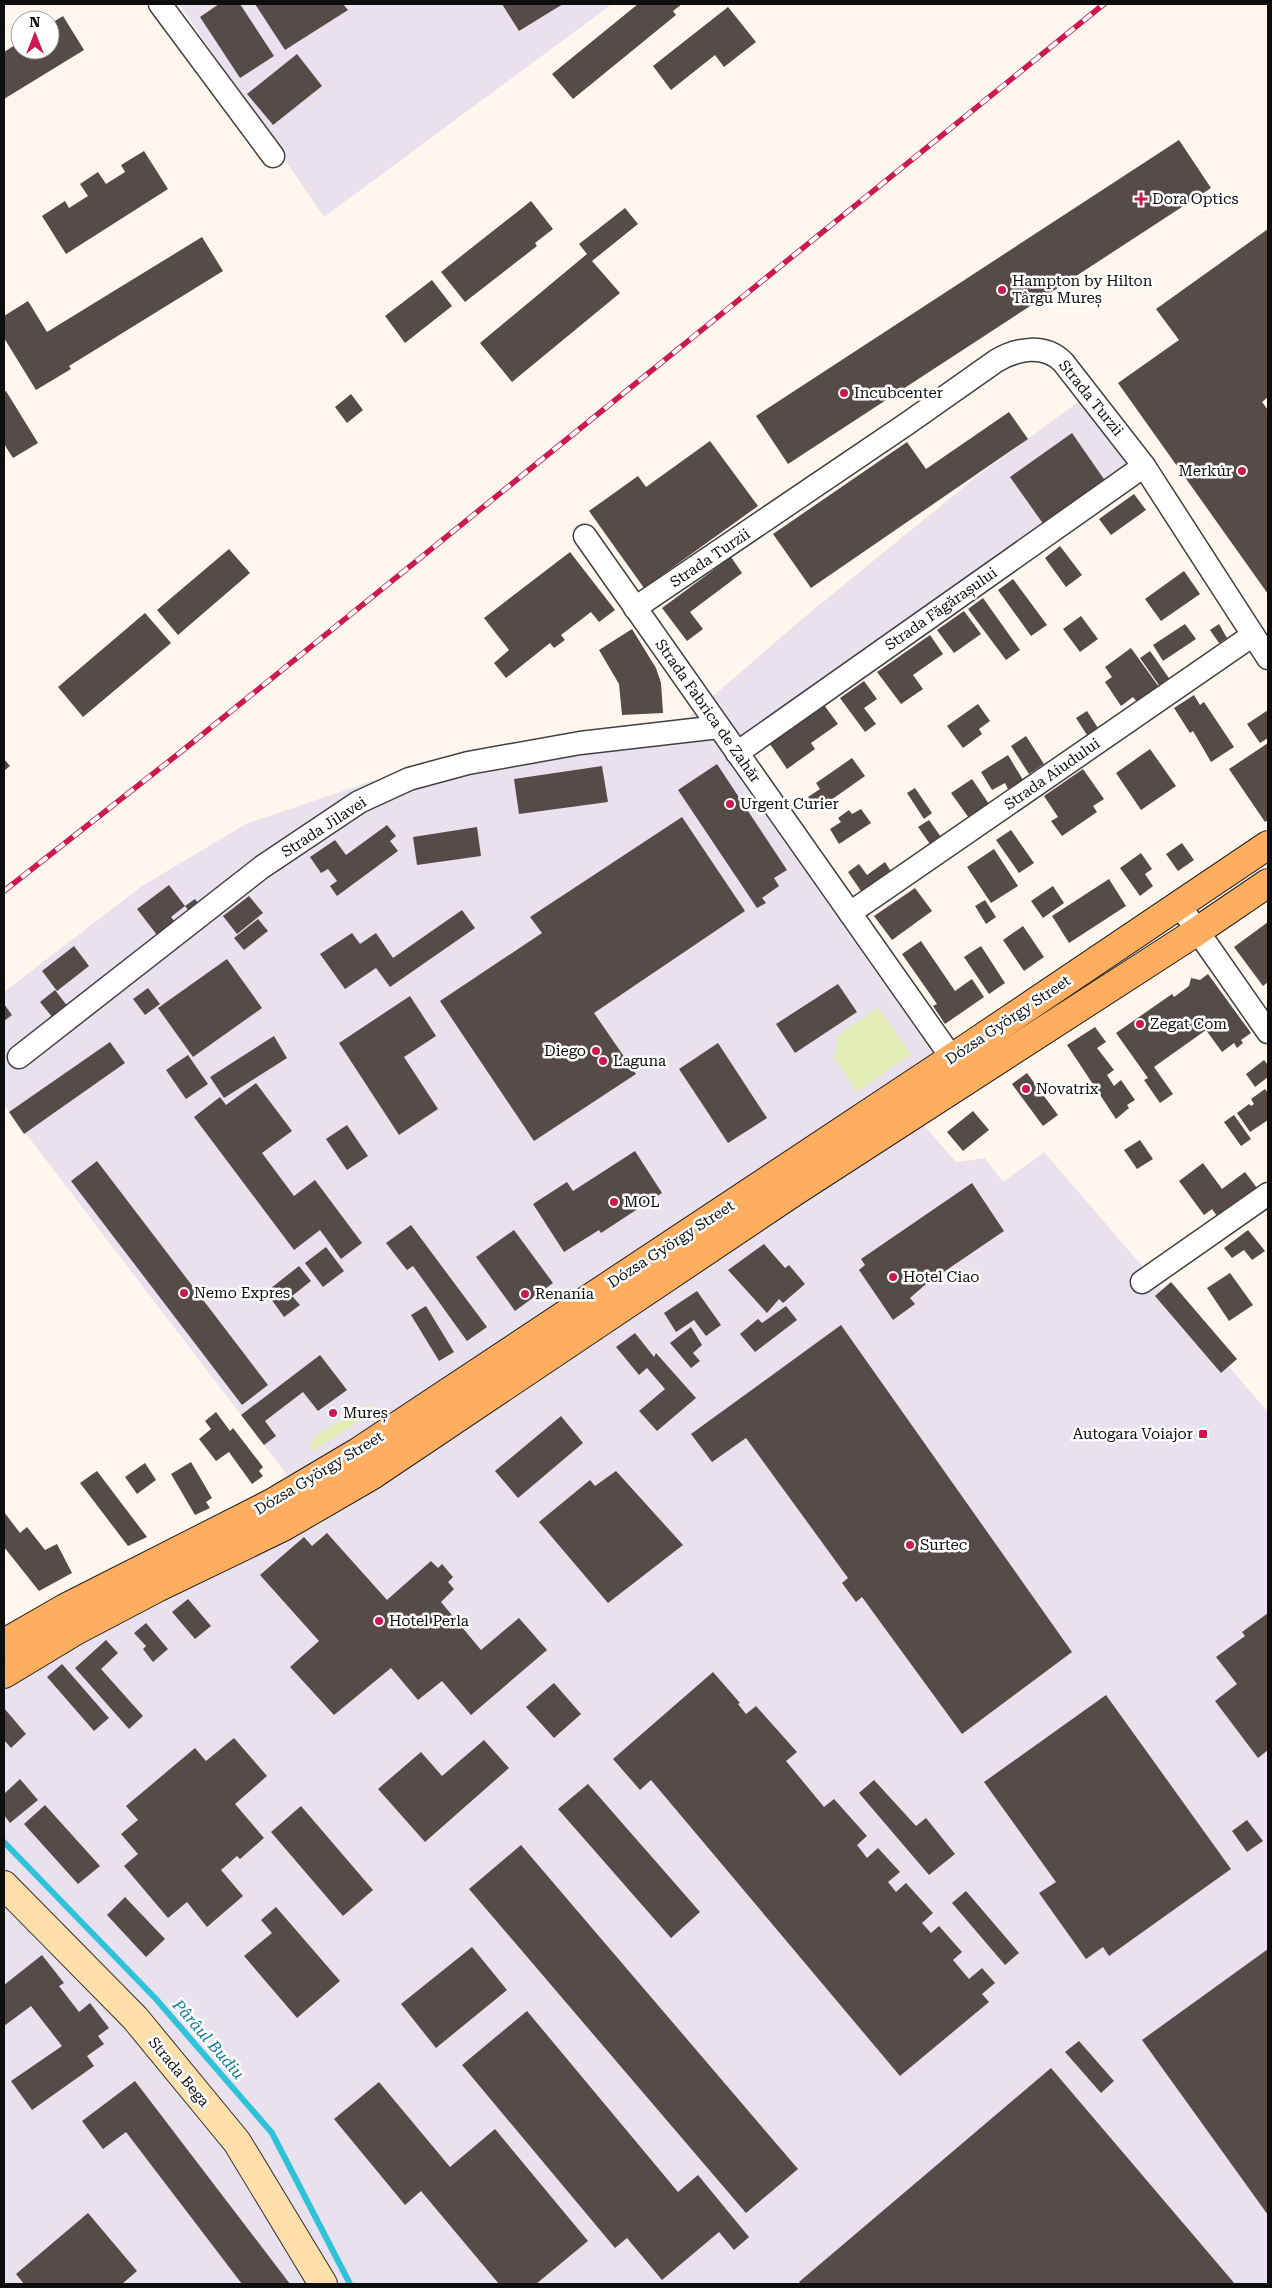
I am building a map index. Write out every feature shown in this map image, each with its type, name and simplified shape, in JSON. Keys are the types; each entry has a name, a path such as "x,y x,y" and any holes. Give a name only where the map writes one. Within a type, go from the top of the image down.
{"main road":[{"name":"Dózsa György Street","path":"4,1643 65,1608 272,1503 358,1452 1180,906 1268,845"},
{"name":"Dózsa György Street","path":"4,1674 77,1630 157,1588 283,1528 371,1476 794,1192 1196,932 1268,883"},
{"name":"Strada Bega","path":"4,1885 135,2018 237,2142 323,2284"}],"street":[{"path":"160,4 273,156"},
{"name":"Strada Turzii","path":"636,608 1011,352 1041,350 1057,356 1095,400 1144,466 1268,658"},
{"name":"Strada Făgărașului","path":"737,753 1144,466"},
{"name":"Strada Fabrica de Zahăr","path":"585,536 952,1058"},
{"name":"Strada Aiudului","path":"850,913 1253,635"},
{"name":"Strada Jilavei","path":"19,1058 262,867 359,802 409,779 468,763 580,743 719,727"},
{"path":"1180,906 1196,932 1268,1032"},
{"path":"1142,1282 1268,1194"}],"shaded area":[{"path":"179,4 612,4 324,217"},
{"path":"1093,391 1142,460 723,753 933,1054 919,1120 956,1162 985,1158 1003,1182 1044,1152 1268,1412 1268,2284 4,2284 4,1690 104,1632 323,1522 4,1105 4,992 142,886 246,824 372,781 450,760 522,745 689,717 802,619 976,477"}],"green space":[{"path":"878,1008 911,1054 857,1092 834,1057 839,1034"},
{"path":"369,1405 378,1409 312,1451 310,1448 312,1441 317,1435 361,1407"}],"building":[{"path":"219,4 240,4 274,56 240,78 200,17"},
{"path":"255,4 343,4 348,10 285,50"},
{"path":"502,4 563,4 519,31"},
{"path":"638,4 682,4 673,11 676,15 573,99 552,74"},
{"path":"728,7 756,42 724,67 715,55 671,90 653,66"},
{"path":"63,16 84,50 4,99 4,52 10,48 10,60 60,60 60,18"},
{"path":"297,54 322,86 273,125 247,94"},
{"path":"1179,140 1211,188 788,464 756,416"},
{"path":"144,151 168,189 66,254 42,216 65,201 69,208 88,196 80,184 98,172 106,184 125,172 121,165"},
{"path":"531,201 553,229 535,243 537,246 465,302 441,272"},
{"path":"625,208 638,224 592,261 620,293 512,382 480,343 587,254 579,244"},
{"path":"1268,229 1268,397 1262,402 1268,410 1268,594 1118,383 1179,340 1156,309"},
{"path":"202,237 223,271 69,366 71,369 36,390 4,338 4,316 28,301 47,332"},
{"path":"432,280 452,306 405,343 385,316"},
{"path":"6,391 38,443 13,458 4,444 4,392"},
{"path":"351,394 363,410 347,423 335,407"},
{"path":"1009,412 1028,439 811,588 773,534 907,442 926,469"},
{"path":"1072,433 1106,482 1044,525 1010,477"},
{"path":"710,441 758,506 644,588 589,511 638,476 646,487"},
{"path":"1134,494 1146,510 1111,535 1099,519"},
{"path":"1060,546 1082,575 1066,587 1045,558"},
{"path":"229,549 250,573 178,635 157,610"},
{"path":"570,552 615,610 599,622 591,612 561,635 565,640 554,648 550,643 506,678 494,663 509,650 484,618"},
{"path":"731,557 742,573 690,612 703,629 687,641 662,608"},
{"path":"1184,571 1200,594 1161,621 1145,599"},
{"path":"1013,579 1047,625 1031,636 998,590"},
{"path":"983,598 1020,650 1006,660 968,609"},
{"path":"964,611 981,634 954,653 937,630"},
{"path":"145,613 171,643 83,717 58,687"},
{"path":"1081,616 1098,639 1080,652 1063,629"},
{"path":"1185,624 1196,639 1163,661 1153,645"},
{"path":"1219,624 1227,638 1219,643 1210,630"},
{"path":"632,629 656,668 661,683 663,713 622,715 619,684 599,650"},
{"path":"930,635 943,654 913,675 923,689 901,704 877,672"},
{"path":"1131,648 1159,687 1137,702 1133,697 1121,706 1105,682 1112,677 1105,667"},
{"path":"1150,651 1171,681 1161,688 1140,658"},
{"path":"864,681 877,699 864,708 876,724 865,732 840,698"},
{"path":"1194,695 1200,705 1204,702 1234,747 1211,762 1193,731 1190,733 1174,708"},
{"path":"978,704 990,721 979,729 982,734 963,748 947,726"},
{"path":"824,705 838,724 811,743 815,749 787,769 770,744"},
{"path":"1268,710 1268,738 1260,743 1247,724"},
{"path":"1087,711 1098,728 1087,735 1076,718"},
{"path":"1026,736 1044,764 1029,774 1011,746"},
{"path":"1268,743 1268,820 1265,822 1229,769"},
{"path":"1150,749 1176,786 1141,810 1116,773"},
{"path":"1008,755 1023,780 1008,789 1005,783 992,790 981,772"},
{"path":"852,758 865,776 817,810 808,797 820,789 816,783"},
{"path":"4,759 10,766 4,771"},
{"path":"717,764 787,870 774,878 779,886 762,898 766,903 757,908 678,790"},
{"path":"602,766 608,802 519,814 514,779"},
{"path":"1083,769 1104,799 1093,806 1097,812 1062,836 1051,821 1058,817 1044,796"},
{"path":"972,779 989,804 969,818 951,793"},
{"path":"915,788 932,813 924,819 907,793"},
{"path":"861,809 871,823 839,844 830,829 841,822 838,818 849,810 852,814"},
{"path":"682,817 745,911 594,1013 636,1074 534,1141 440,1001 542,933 530,917"},
{"path":"929,820 941,837 930,844 918,827"},
{"path":"387,825 396,836 390,841 398,851 337,896 330,886 337,881 328,869 321,873 310,857 335,840 346,855"},
{"path":"477,827 481,856 417,865 413,837"},
{"path":"1011,830 1034,863 1019,873 996,840"},
{"path":"1182,843 1194,860 1178,871 1166,854"},
{"path":"994,849 1018,886 991,903 967,867"},
{"path":"1141,853 1152,869 1145,874 1153,886 1140,896 1120,868"},
{"path":"885,862 892,873 863,894 848,872 859,864 867,875"},
{"path":"1109,879 1126,906 1069,943 1052,916"},
{"path":"169,885 185,906 171,917 175,922 157,935 137,909"},
{"path":"1053,886 1064,903 1043,918 1031,901"},
{"path":"915,888 932,911 892,940 874,916"},
{"path":"249,896 263,913 237,934 223,916"},
{"path":"195,899 201,907 192,915 185,906"},
{"path":"985,900 996,917 986,924 975,906"},
{"path":"462,910 475,928 390,987 376,968 345,989 320,954 352,933 360,944 376,933 393,958"},
{"path":"258,919 268,931 244,950 234,938"},
{"path":"1268,922 1268,982 1263,986 1234,947"},
{"path":"1023,926 1044,957 1024,971 1003,940"},
{"path":"921,941 955,991 972,979 984,997 945,1024 933,1006 937,1004 902,954"},
{"path":"74,946 89,966 57,991 42,971"},
{"path":"981,946 1005,983 989,994 964,957"},
{"path":"227,959 262,1008 193,1057 158,1008"},
{"path":"1208,974 1251,1033 1241,1040 1243,1043 1237,1048 1234,1043 1222,1052 1206,1030 1154,1067 1173,1094 1160,1103 1144,1080 1148,1078 1116,1033 1172,994 1174,997 1189,986 1191,978 1200,980"},
{"path":"838,984 857,1012 795,1053 776,1024"},
{"path":"148,988 160,1004 145,1015 133,999"},
{"path":"55,990 68,1007 53,1018 40,1002"},
{"path":"410,996 436,1036 404,1057 438,1109 399,1135 339,1043"},
{"path":"4,1004 12,1015 4,1021"},
{"path":"1095,1027 1106,1042 1097,1048 1114,1070 1107,1075 1114,1086 1121,1080 1135,1100 1127,1105 1129,1108 1116,1119 1067,1045"},
{"path":"274,1036 287,1058 224,1098 210,1077"},
{"path":"110,1042 125,1063 24,1134 9,1112"},
{"path":"718,1043 767,1118 728,1143 679,1069"},
{"path":"188,1055 208,1084 186,1099 166,1070"},
{"path":"1264,1060 1268,1065 1268,1077 1255,1087 1246,1074"},
{"path":"1027,1073 1058,1115 1043,1126 1012,1084"},
{"path":"256,1083 292,1131 262,1153 294,1196 315,1180 362,1243 341,1259 320,1230 294,1250 194,1117 220,1097 226,1105"},
{"path":"1265,1089 1268,1093 1268,1120 1250,1132 1237,1113 1249,1104 1251,1106 1254,1104 1251,1099"},
{"path":"973,1111 989,1130 963,1151 947,1132"},
{"path":"1234,1115 1251,1139 1241,1146 1224,1122"},
{"path":"347,1125 368,1156 347,1170 326,1139"},
{"path":"1140,1140 1153,1159 1137,1169 1124,1150"},
{"path":"635,1151 662,1193 601,1233 599,1230 564,1252 533,1204 567,1182 573,1191"},
{"path":"97,1161 268,1385 242,1405 71,1181"},
{"path":"1203,1163 1222,1189 1245,1172 1257,1188 1217,1216 1212,1209 1204,1215 1179,1181"},
{"path":"972,1183 1004,1231 926,1284 910,1298 915,1304 893,1320 859,1270 865,1265 861,1259"},
{"path":"411,1225 487,1327 467,1341 413,1266 407,1270 386,1243"},
{"path":"514,1230 553,1283 515,1311 476,1257"},
{"path":"1248,1230 1265,1251 1252,1260 1244,1250 1232,1258 1224,1248"},
{"path":"764,1244 785,1268 789,1265 805,1284 783,1303 779,1299 767,1313 728,1270"},
{"path":"326,1247 344,1271 323,1287 305,1263"},
{"path":"299,1266 311,1281 292,1296 300,1305 284,1317 266,1292"},
{"path":"1230,1273 1253,1305 1229,1321 1207,1288"},
{"path":"1171,1282 1237,1359 1221,1373 1155,1296"},
{"path":"697,1291 721,1325 706,1336 694,1320 676,1332 664,1313"},
{"path":"426,1306 454,1352 439,1361 411,1315"},
{"path":"786,1306 797,1320 755,1352 740,1334 758,1319 762,1323"},
{"name":"Surtec","path":"841,1325 1072,1652 962,1734 862,1597 856,1602 842,1583 848,1578 746,1438 712,1462 691,1434"},
{"path":"691,1327 702,1345 693,1353 700,1361 691,1368 670,1343"},
{"path":"635,1333 654,1357 656,1353 696,1398 657,1431 639,1411 665,1389 647,1368 639,1375 616,1347"},
{"path":"320,1355 347,1390 318,1411 303,1392 265,1421 276,1436 264,1445 241,1415"},
{"path":"216,1412 230,1431 233,1428 263,1467 259,1471 263,1476 252,1484 229,1452 216,1461 199,1439 211,1429 205,1421"},
{"path":"561,1416 583,1443 518,1498 495,1471"},
{"path":"191,1462 212,1498 206,1502 210,1508 195,1515 171,1474"},
{"path":"145,1463 156,1480 137,1494 125,1477"},
{"path":"97,1471 147,1537 128,1546 80,1483"},
{"path":"616,1471 683,1545 608,1603 539,1522 590,1480 595,1486"},
{"path":"4,1512 20,1533 27,1527 45,1550 57,1544 72,1573 39,1591 4,1547"},
{"name":"Hotel Perla","path":"327,1533 387,1600 431,1561 438,1568 442,1564 453,1577 448,1582 454,1589 441,1602 481,1650 519,1618 547,1650 471,1715 442,1681 418,1700 391,1668 334,1715 290,1667 319,1641 260,1575 304,1537 312,1546"},
{"path":"188,1599 211,1626 195,1639 172,1612"},
{"path":"1268,1613 1268,1750 1258,1758 1215,1701 1237,1684 1216,1657 1245,1636 1242,1632"},
{"path":"146,1623 168,1649 153,1662 143,1649 146,1646 134,1633"},
{"path":"106,1640 118,1653 101,1669 143,1716 129,1729 75,1668"},
{"path":"62,1664 109,1718 94,1731 47,1677"},
{"path":"713,1672 740,1703 738,1704 746,1714 756,1706 797,1752 786,1761 824,1807 834,1799 867,1836 857,1845 867,1858 878,1848 900,1872 888,1882 896,1892 906,1883 933,1913 922,1923 931,1933 939,1926 962,1952 953,1960 969,1979 982,1968 995,1983 982,1994 989,2002 900,2076 651,1780 640,1790 613,1759"},
{"path":"554,1683 581,1714 554,1738 526,1707"},
{"path":"1106,1695 1231,1869 1109,1956 1103,1947 1086,1959 1039,1893 1056,1882 984,1782"},
{"path":"4,1708 26,1734 11,1748 4,1740"},
{"path":"234,1738 267,1776 235,1804 264,1838 240,1859 237,1856 221,1870 243,1896 207,1927 187,1902 168,1918 124,1866 138,1854 121,1834 138,1820 126,1806 195,1748 206,1761"},
{"path":"484,1740 509,1768 425,1842 378,1789 421,1752 442,1776"},
{"path":"20,1779 38,1800 10,1823 4,1815 4,1794"},
{"path":"874,1780 916,1826 926,1818 955,1854 929,1875 859,1793"},
{"path":"588,1784 700,1912 671,1938 558,1809"},
{"path":"45,1805 100,1866 78,1884 24,1824"},
{"path":"301,1806 373,1890 343,1916 271,1832"},
{"path":"1247,1820 1263,1841 1247,1852 1232,1831"},
{"path":"521,1845 798,2169 746,2213 469,1889"},
{"path":"966,1891 1019,1953 1005,1965 952,1903"},
{"path":"125,1897 165,1939 146,1957 107,1915"},
{"path":"276,1907 340,1981 297,2018 244,1956 272,1933 261,1920"},
{"path":"472,1947 507,1990 436,2048 401,2004"},
{"path":"1268,1949 1268,2215 1142,2040"},
{"path":"42,1955 64,1983 59,1986 79,2012 90,2003 109,2028 98,2036 104,2044 87,2056 94,2066 32,2110 11,2081 62,2046 31,2006 4,2026 4,1985"},
{"path":"527,2011 678,2192 698,2175 749,2237 734,2250 719,2232 662,2280 627,2238 615,2248 462,2065"},
{"path":"1079,2041 1114,2081 1101,2093 1065,2052"},
{"path":"1051,2068 1235,2284 801,2284 799,2282"},
{"path":"135,2081 290,2284 242,2284 126,2132 103,2149 82,2121"},
{"path":"379,2082 450,2167 495,2129 588,2241 536,2284 499,2284 421,2191 405,2205 334,2119"},
{"path":"88,2213 137,2271 122,2284 24,2284 16,2274"}],"waterway":[{"name":"Pârâul Budiu","path":"4,1842 156,1999 272,2133 350,2284"}],"railway":[{"path":"4,891 182,751 1104,4"}],"place":[{"name":"Dora Optics","path":"1141,199"},
{"name":"Hampton by Hilton Târgu Mureș","path":"1002,290"},
{"name":"Incubcenter","path":"844,393"},
{"name":"Merkúr","path":"1242,471"},
{"name":"Urgent Curier","path":"730,804"},
{"name":"Zegat Com","path":"1140,1024"},
{"name":"Diego","path":"596,1051"},
{"name":"Laguna","path":"603,1061"},
{"name":"Novatrix","path":"1026,1089"},
{"name":"MOL","path":"614,1202"},
{"name":"Hotel Ciao","path":"893,1277"},
{"name":"Nemo Expres","path":"184,1293"},
{"name":"Renania","path":"525,1294"},
{"name":"Mureș","path":"333,1413"},
{"name":"Autogara Voiajor","path":"1203,1434"},
{"name":"Surtec","path":"910,1545"},
{"name":"Hotel Perla","path":"379,1621"}]}
